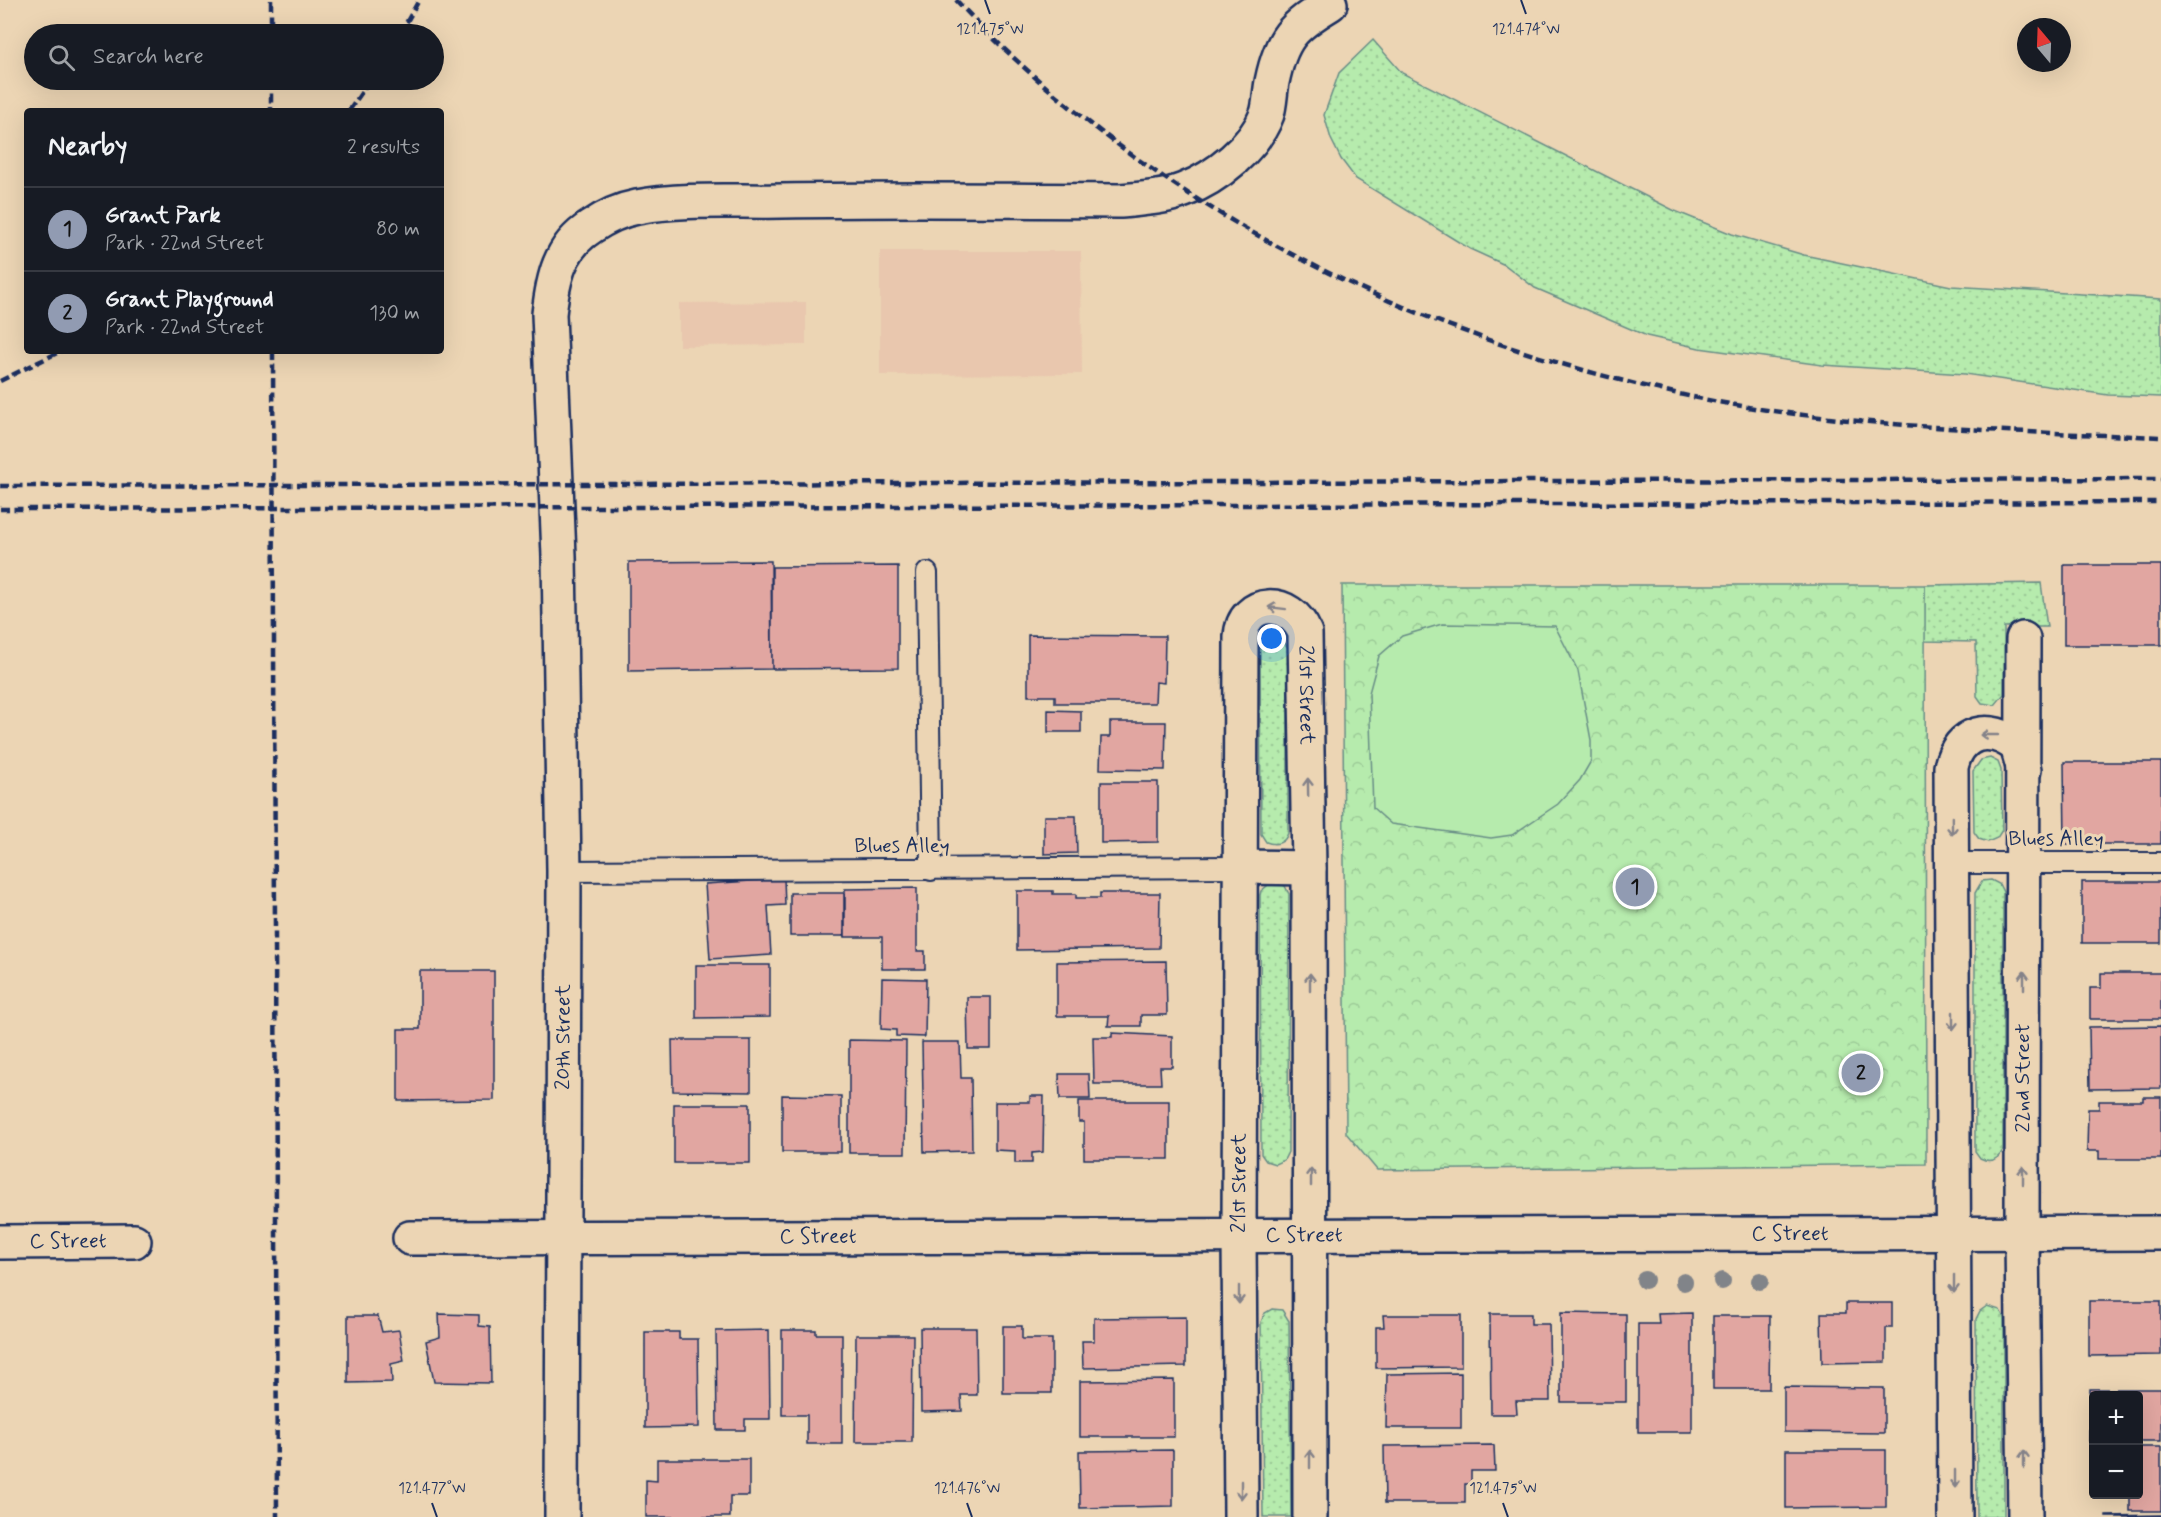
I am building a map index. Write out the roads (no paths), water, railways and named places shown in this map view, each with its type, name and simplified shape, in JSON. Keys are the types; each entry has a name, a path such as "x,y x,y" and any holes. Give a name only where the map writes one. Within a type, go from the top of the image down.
{"street":[{"name":"20th Street","path":"562,1517 561,1239 564,871 560,556 549,314 553,281 560,260 572,243 589,228 634,207 673,202 864,199 1120,201 1150,198 1184,190 1233,160 1254,136 1267,114 1278,51 1302,20 1330,4"},
{"name":"21st Street","path":"1241,1517 1239,1237 1241,632 1253,613 1274,606 1284,608 1294,614 1305,633 1309,868 1310,1517"},
{"name":"22nd Street","path":"2023,639 2025,864 2022,1233 2025,1517"},
{"path":"1955,1517 1951,767 1954,754 1961,744 1984,733 1997,734 2017,746 2024,770"},
{"path":"1240,867 1309,868"},
{"name":"C Street","path":"411,1238 2161,1233"},
{"name":"C Street","path":"0,1242 134,1241"}],"lane":[{"path":"927,573 931,870"},
{"name":"Blues Alley","path":"1952,863 2161,863"},
{"name":"Blues Alley","path":"564,871 1240,867"}],"railway":[{"path":"271,0 271,24"},
{"path":"406,24 419,0"},
{"path":"956,0 1031,73 1111,140 1197,199 1288,252 1382,297 1479,336 1578,369 1679,394 1797,414 1980,430 2161,437"},
{"path":"271,90 271,108"},
{"path":"351,108 363,90"},
{"path":"0,381 55,354"},
{"path":"273,354 277,1517"},
{"path":"0,486 2161,479"},
{"path":"0,509 2161,502"}],"place":[{"name":"Grant Park","path":"1635,887"},
{"name":"Grant Playground","path":"1861,1073"}]}
